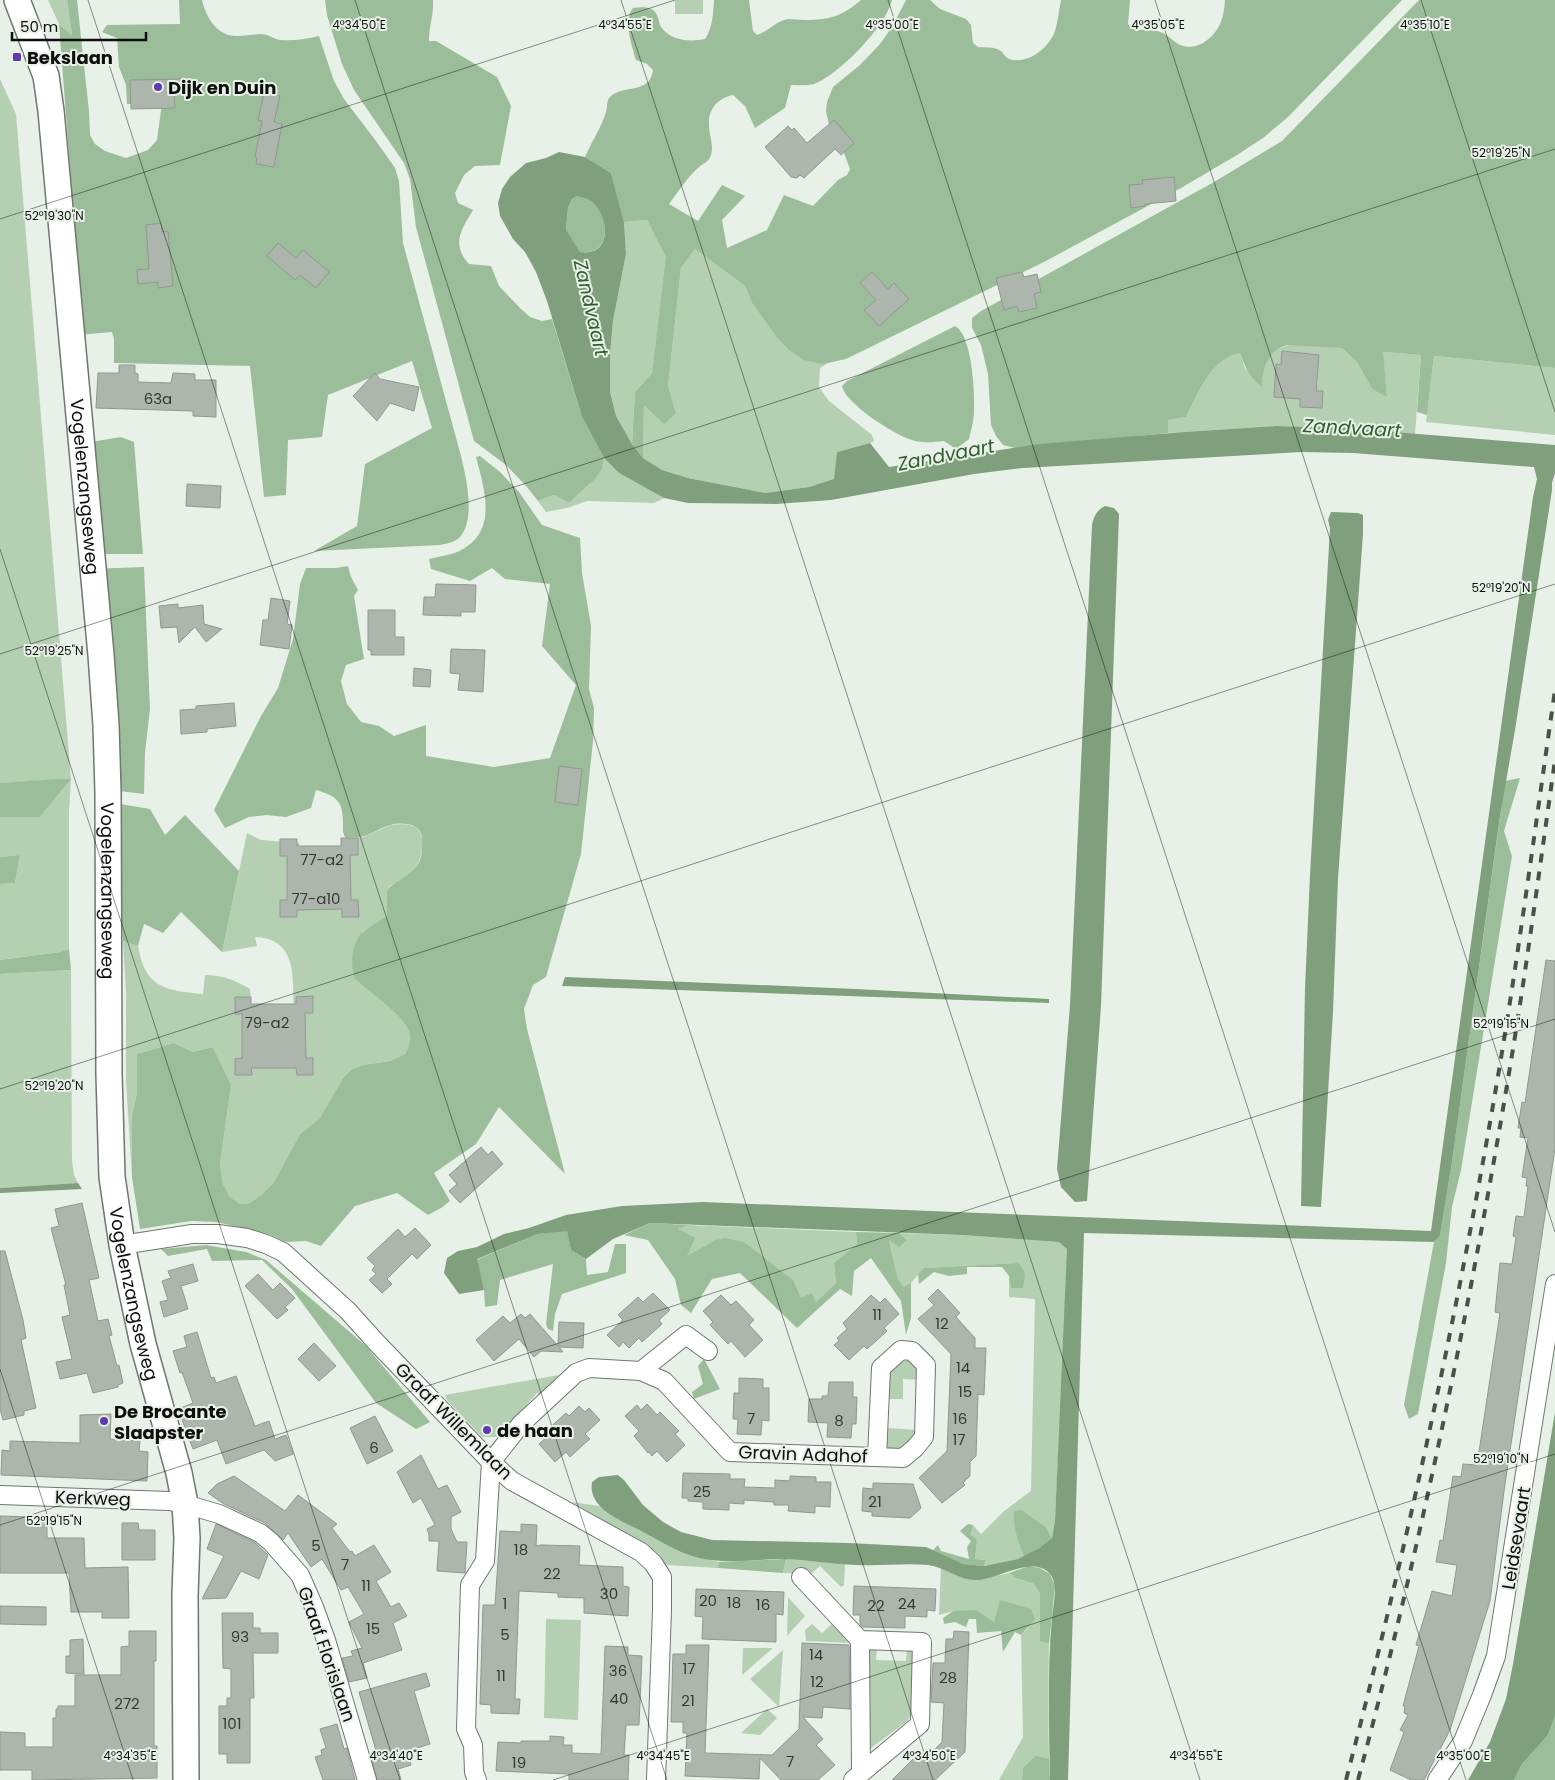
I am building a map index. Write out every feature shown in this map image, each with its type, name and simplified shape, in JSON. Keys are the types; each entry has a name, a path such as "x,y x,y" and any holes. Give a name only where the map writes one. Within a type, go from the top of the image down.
{"main road":[{"name":"Vogelenzangseweg","path":"17,0 46,76 51,111 101,656 108,792 110,1140 112,1177 122,1245 143,1344 179,1473 185,1504 187,1538 185,1595 186,1780"}],"street":[{"name":"Graaf Willemlaan","path":"122,1245 192,1234 218,1234 247,1238 283,1252 348,1311 512,1482 641,1552 653,1563 662,1578 656,1780"},
{"name":"Leidsevaart","path":"1437,1780 1463,1740 1482,1696 1496,1656 1555,1284"},
{"path":"642,1371 686,1335 708,1351"},
{"name":"Gravin Adahof","path":"491,1462 521,1424 576,1373 589,1368 642,1371 664,1381 730,1452 903,1458 924,1437 926,1365 912,1351 901,1350 881,1368 877,1457"},
{"path":"477,1780 474,1772 473,1745 466,1729 470,1586 485,1561 491,1462"},
{"name":"Kerkweg","path":"0,1495 151,1500 185,1504"},
{"name":"Graaf Florislaan","path":"185,1504 219,1514 260,1533 271,1542 300,1574 326,1640 367,1780"},
{"path":"801,1577 860,1640 857,1777"},
{"path":"857,1777 920,1724 922,1642 860,1640"}],"shaded area":[{"path":"48,0 67,0 72,35 59,24"},
{"path":"67,0 77,0 90,135 95,144 105,151 126,158 148,150 157,140 162,103 127,104 126,85 119,67 117,38 102,32 107,25 180,24 179,0 202,0 206,13 214,25 224,33 241,36 264,34 285,40 300,40 319,36 334,81 344,99 395,168 399,181 403,243 461,456 467,487 469,511 464,531 458,539 440,545 314,551 357,526 365,464 432,428 412,361 328,395 322,437 288,440 286,495 264,497 250,366 114,363 114,339 112,332 78,335 80,298 59,24 72,35"},
{"path":"325,0 433,0 429,41 436,41 497,77 511,106 500,165 475,166 464,175 455,193 458,203 473,210 460,237 460,250 469,264 491,266 499,286 530,317 542,321 552,319 582,417 604,458 602,469 594,480 569,503 554,495 538,501 506,465 474,441 416,227 410,179 404,163 354,90 342,64 327,15"},
{"path":"675,0 703,0 703,14 675,14"},
{"path":"714,0 749,0 753,31 757,35 788,19 813,20 841,14 861,0 892,0 881,23 848,60 836,71 814,84 791,85 785,108 755,128 745,106 733,95 723,99 712,109 709,119 712,148 710,158 691,175 669,204 698,221 722,185 745,196 722,220 727,248 767,230 784,195 813,206 838,180 847,175 850,169 844,153 832,138 826,111 827,102 833,87 860,65 880,44 892,27 906,0 930,0 940,9 966,19 971,25 973,43 978,47 998,49 1009,59 1023,60 1037,54 1052,37 1058,19 1061,0 1130,0 1128,24 1131,27 1161,32 1180,45 1189,47 1203,43 1217,30 1222,19 1225,0 1402,0 1288,117 1263,138 1237,155 1181,188 1044,262 846,359 823,364 804,360 789,350 775,335 752,303 745,286 695,249 681,268 668,386 676,413 664,424 644,405 643,458 632,444 635,392 652,373 666,257 647,220 624,222 611,173 585,157 602,123 610,97 615,93 642,86 651,78 653,70 647,64 636,60 632,48 628,26 630,13 633,8 643,7 653,10 661,27 675,38 699,40 705,39 710,30"},
{"path":"1419,0 1555,0 1555,368 1434,356 1427,415 1417,412 1421,355 1383,352 1387,397 1372,389 1357,362 1342,348 1287,345 1275,351 1267,361 1263,373 1262,387 1248,372 1240,353 1221,362 1207,378 1186,417 1168,420 1168,433 1015,448 1003,445 991,425 988,374 981,345 972,328 972,318 981,311 1214,182 1282,141"},
{"path":"0,79 16,114 71,779 0,783"},
{"path":"577,196 587,198 595,205 604,223 603,241 599,247 591,251 580,252 566,231 568,208 572,199"},
{"path":"647,220 667,257 652,373 635,392 632,444 616,416 610,392 610,355 613,321 626,254 624,222"},
{"path":"695,249 745,286 752,303 775,335 823,364 828,363 820,368 819,387 829,401 872,435 874,441 870,443 837,452 835,479 809,487 765,493 688,478 662,470 643,458 644,405 676,413 668,386 681,268"},
{"path":"955,326 961,331 969,352 974,403 974,418 969,439 956,449 944,441 918,442 901,436 870,417 851,401 845,393 842,386 847,381"},
{"path":"1288,345 1342,348 1357,362 1372,389 1387,396 1382,352 1421,355 1415,434 1345,428 1276,426 1168,433 1168,420 1186,417 1207,378 1221,362 1240,353 1245,368 1262,386 1262,377 1266,363 1274,352"},
{"path":"1434,356 1555,368 1555,435 1426,422"},
{"path":"121,437 134,442 143,554 86,554 91,442"},
{"path":"480,456 500,472 519,492 542,525 580,538 582,573 591,626 589,689 594,708 593,741 581,854 546,977 533,985 524,1009 527,1029 565,1174 499,1107 476,1144 434,1173 450,1201 428,1215 397,1193 355,1206 321,1246 306,1241 285,1242 269,1234 216,1222 191,1221 140,1229 132,1177 132,1116 137,1093 137,1054 174,1043 193,1052 213,1047 231,1085 220,1164 223,1184 230,1197 240,1204 250,1203 274,1182 300,1134 319,1119 343,1078 352,1069 363,1065 390,1061 405,1054 408,1049 410,1038 406,1025 385,1004 355,979 352,960 356,941 367,929 387,915 387,891 389,888 411,873 420,861 421,832 414,826 394,824 363,837 346,838 343,833 343,815 340,804 329,794 316,790 311,808 286,817 266,815 249,817 225,828 214,810 261,716 278,688 293,639 300,584 306,568 348,566 358,590 354,596 364,659 346,665 341,681 347,704 361,722 379,726 394,736 426,725 426,756 494,767 550,758 576,685 542,646 550,584 505,579 492,568 470,581 431,569 429,559 463,549 474,541 481,531 486,507 485,494 476,457"},
{"path":"604,458 619,473 664,498 654,503 587,501 567,508 546,512 538,501 554,495 569,503 595,478"},
{"path":"144,567 150,709 145,752 144,794 103,789 88,569"},
{"path":"1520,778 1504,831 1512,856 1461,1170 1452,1207 1446,1263 1418,1414 1409,1419 1404,1405 1434,1242 1440,1234 1452,1162 1505,781"},
{"path":"71,779 69,811 69,949 60,952 0,960 0,884 15,883 20,855 0,857 0,817 40,817"},
{"path":"71,779 40,817 0,817 0,783"},
{"path":"120,804 150,809 165,835 185,815 239,871 222,952 181,912 163,933 144,924 138,946 123,941 117,816"},
{"path":"400,824 415,827 421,833 422,851 416,868 388,889 387,915 363,931 355,979 393,1011 406,1025 410,1038 405,1054 390,1061 363,1065 352,1069 343,1078 319,1119 300,1134 274,1182 250,1203 240,1204 230,1197 223,1184 220,1164 231,1085 213,1047 193,1052 174,1043 137,1054 137,1093 132,1116 132,1177 126,1081 126,994 123,941 138,946 145,969 155,982 162,986 178,991 203,994 205,975 223,977 250,989 252,1012 293,1013 293,976 286,953 280,945 269,939 255,937 257,946 222,952 247,833 261,840 299,843 300,853 347,853 346,838 364,837 390,825"},
{"path":"20,855 15,883 0,884 0,857"},
{"path":"69,949 71,970 0,974 0,960 60,952"},
{"path":"71,970 72,1161 74,1175 78,1183 0,1188 0,974"},
{"path":"650,1223 689,1225 678,1229 695,1238 687,1256 716,1240 725,1238 744,1242 794,1281 801,1298 812,1293 816,1302 836,1283 834,1263 857,1244 856,1232 899,1233 907,1240 899,1247 889,1240 898,1279 903,1287 911,1283 911,1318 906,1335 901,1301 871,1258 854,1271 852,1296 840,1289 797,1328 740,1273 712,1279 691,1313 681,1305 675,1279 648,1240 624,1235"},
{"path":"689,1225 856,1232 857,1244 834,1263 836,1283 816,1302 801,1298 794,1281 686,1257 678,1229"},
{"path":"567,1230 571,1250 586,1259 587,1275 608,1272 615,1244 626,1244 626,1273 562,1294 555,1314 553,1331 548,1329 546,1324 553,1264 500,1280 497,1305 485,1307 484,1290 476,1260 538,1234"},
{"path":"899,1233 962,1235 1059,1242 1068,1249 1055,1521 1052,1538 1046,1527 1022,1510 1014,1517 1024,1556 1018,1559 984,1566 986,1560 975,1559 977,1540 971,1536 973,1525 981,1534 1004,1511 1031,1491 1035,1299 1009,1297 1009,1276 1018,1263 924,1268 911,1283 903,1288 898,1279 889,1239 907,1240"},
{"path":"206,1245 246,1252 266,1260 366,1346 430,1422 416,1429 376,1403 292,1289 262,1260 212,1261 207,1249 168,1256 161,1249"},
{"path":"1018,1263 1025,1274 1023,1288 1011,1288 1009,1276 1002,1267 967,1267 967,1274 949,1276 934,1272 919,1284 918,1274 924,1268"},
{"path":"704,1359 720,1389 694,1399 692,1392 703,1384 698,1366"},
{"path":"907,1360 917,1368 920,1380 903,1379 903,1399 885,1399 887,1374 893,1367"},
{"path":"559,1375 542,1396 537,1393 498,1437 482,1437 447,1400 445,1395"},
{"path":"886,1428 918,1430 909,1448 884,1452"},
{"path":"572,1502 599,1506 618,1519 658,1540 697,1557 719,1562 718,1568 665,1565 650,1548"},
{"path":"1022,1510 1046,1527 1052,1538 1024,1556 1014,1522 1014,1511"},
{"path":"968,1524 973,1525 971,1535 977,1540 975,1559 986,1560 984,1566 963,1564 932,1551 938,1545 941,1551 969,1559 967,1547 971,1541 960,1531"},
{"path":"786,1559 845,1564 844,1585 841,1587 820,1566 811,1574 783,1573"},
{"path":"786,1559 783,1573 718,1568 719,1562"},
{"path":"1029,1566 1040,1568 1050,1574 1055,1586 1049,1644 1040,1641 1040,1594 1034,1584 1016,1578 1009,1573"},
{"path":"941,1567 975,1575 993,1576 1009,1573 1016,1578 1034,1584 1040,1594 1040,1641 1049,1644 1049,1759 1023,1768 1022,1780 999,1780 1023,1737 1021,1635 1029,1627 994,1622 953,1611 939,1615"},
{"path":"788,1597 805,1616 787,1636"},
{"path":"1000,1600 1031,1609 1035,1619 1021,1635 1015,1632 1003,1652 1001,1631 977,1633 976,1619 969,1619 966,1627 955,1622 944,1624 943,1618 953,1611 976,1610 994,1622"},
{"path":"546,1619 581,1620 578,1720 544,1718"},
{"path":"812,1624 822,1633 832,1624 850,1643 806,1641 805,1630"},
{"path":"868,1644 877,1645 876,1660 906,1661 907,1646 914,1646 915,1711 906,1722 867,1751"},
{"path":"743,1648 773,1648 742,1675"},
{"path":"783,1650 779,1707 750,1679"},
{"path":"767,1709 777,1718 760,1735 741,1733"},
{"path":"1555,1716 1555,1780 1514,1780 1522,1764 1548,1735"},
{"path":"1036,1756 1049,1759 1050,1780 1022,1780 1023,1768"}],"water":[{"name":"Zandvaart","path":"559,152 585,157 611,173 624,222 626,254 613,321 610,355 610,392 616,416 632,444 643,458 662,470 688,478 765,493 809,487 834,479 837,452 870,443 889,467 1039,444 1276,426 1345,428 1555,445 1555,473 1500,816 1452,1162 1440,1235 1434,1242 1084,1233 1068,1780 1050,1780 1050,1638 1055,1589 1050,1574 1043,1569 1024,1567 993,1577 975,1580 963,1578 928,1565 857,1565 788,1559 709,1560 681,1552 617,1519 598,1504 592,1490 592,1482 599,1477 618,1475 643,1505 663,1522 681,1532 712,1540 926,1547 963,1564 984,1566 1018,1559 1039,1548 1052,1538 1055,1521 1067,1249 1059,1242 962,1235 650,1223 613,1239 586,1259 571,1250 567,1231 538,1234 477,1259 484,1290 459,1294 444,1273 447,1258 458,1251 477,1247 504,1234 529,1228 566,1215 622,1206 703,1202 1431,1231 1537,479 1534,467 1353,453 1302,452 1023,468 974,474 831,500 776,504 688,503 664,498 619,473 604,458 582,417 547,301 536,272 525,252 513,239 500,216 498,203 502,189 510,177 526,163 546,158","holes":["577,196 588,199 601,214 604,223 605,233 603,241 599,248 591,252 580,252 566,230 568,208 572,199"]},
{"path":"1105,506 1114,508 1119,514 1101,1006 1087,1201 1075,1202 1061,1187 1057,1169 1070,1005 1092,525 1096,514"},
{"path":"1331,512 1358,513 1363,515 1363,534 1338,878 1333,1012 1321,1207 1301,1206 1305,989 1330,528 1328,520"},
{"path":"565,977 1049,999 1049,1003 562,986"},
{"path":"78,1183 82,1189 0,1193 0,1188"},
{"path":"1555,1412 1555,1716 1548,1735 1522,1764 1514,1780 1468,1780 1490,1742 1506,1699"}],"building":[{"name":"Dijk en Duin","path":"185,79 186,93 174,93 175,108 131,109 130,80"},
{"path":"264,93 280,96 274,122 282,124 274,167 256,164 257,158 255,157 262,121 258,120"},
{"path":"834,120 854,143 841,155 835,149 804,178 800,175 797,178 791,177 765,147 788,126 792,130 794,128 807,143"},
{"path":"1174,177 1176,201 1145,204 1145,206 1131,208 1129,185 1143,184 1142,180"},
{"path":"161,223 162,232 168,231 173,286 158,288 158,282 138,284 137,270 149,269 146,225"},
{"path":"278,243 296,258 303,250 329,272 316,288 300,275 295,280 267,256"},
{"path":"872,272 888,289 894,283 909,299 879,326 864,310 876,300 860,283"},
{"path":"1022,272 1024,277 1037,274 1041,292 1034,294 1037,308 1019,312 1017,306 1004,310 996,278"},
{"path":"1282,351 1319,355 1316,391 1323,391 1322,408 1300,407 1300,399 1274,397 1276,364 1281,365"},
{"path":"119,365 135,365 138,382 171,383 173,373 195,374 195,380 216,380 216,417 193,416 193,411 96,408 98,373 119,373"},
{"path":"375,373 380,379 419,387 414,411 390,403 377,421 353,396"},
{"path":"187,484 221,486 220,508 186,506"},
{"path":"436,584 476,585 475,612 461,612 461,616 423,615 424,597 435,597"},
{"path":"271,598 290,601 287,624 292,625 289,649 260,645 263,620 268,620"},
{"path":"178,604 178,608 203,605 204,624 222,629 206,642 195,627 179,643 177,627 161,628 159,606"},
{"path":"368,610 395,610 395,637 404,637 404,655 371,655 371,650 368,650"},
{"path":"451,649 485,650 483,692 458,690 460,674 450,673"},
{"path":"414,668 431,670 430,687 413,686"},
{"path":"234,703 236,726 207,729 207,732 181,734 180,710 196,709 196,706"},
{"path":"559,766 582,769 578,805 555,802"},
{"path":"341,838 358,838 358,855 350,855 351,900 358,900 359,917 342,917 342,909 297,910 297,917 280,917 280,900 287,900 287,856 280,856 280,839 297,839 297,846 341,846"},
{"path":"1546,960 1555,961 1555,1148 1504,1491 1490,1601 1450,1730 1424,1780 1411,1780 1390,1770 1404,1732 1400,1730 1408,1715 1404,1713 1405,1706 1403,1706 1419,1646 1416,1645 1432,1591 1452,1596 1457,1565 1436,1562 1440,1540 1443,1541 1453,1476 1461,1477 1463,1464 1477,1465 1500,1313 1495,1312 1500,1263 1512,1264 1516,1237 1513,1236 1516,1216 1524,1217 1528,1186 1526,1186 1527,1178 1522,1177 1528,1138 1520,1137 1521,1128 1518,1128 1522,1102 1525,1103"},
{"path":"313,996 313,1013 305,1013 306,1058 313,1058 313,1075 297,1075 296,1068 251,1068 252,1075 235,1075 235,1059 242,1058 242,1014 235,1014 235,997 251,997 251,1004 296,1004 296,997"},
{"path":"481,1147 488,1155 492,1151 503,1164 460,1203 449,1191 457,1184 449,1175"},
{"path":"82,1203 99,1278 89,1280 98,1321 108,1319 112,1335 109,1336 123,1383 118,1385 118,1387 93,1393 87,1373 60,1379 56,1362 72,1359 62,1317 70,1315 64,1285 66,1285 51,1228 59,1226 55,1209"},
{"path":"415,1228 431,1245 417,1259 412,1254 387,1279 392,1284 382,1293 369,1280 376,1274 372,1270 375,1266 367,1258 398,1229 405,1237"},
{"path":"0,1251 5,1251 23,1320 26,1338 21,1340 36,1408 24,1411 24,1415 3,1420 0,1409"},
{"path":"193,1264 198,1281 181,1286 188,1309 164,1317 160,1302 168,1300 162,1281 171,1278 168,1271"},
{"path":"258,1274 273,1290 280,1283 295,1298 285,1307 288,1310 277,1319 245,1286"},
{"path":"938,1289 960,1313 956,1317 975,1338 975,1348 986,1348 984,1395 978,1394 976,1456 970,1462 970,1476 963,1483 965,1485 942,1503 919,1478 947,1451 951,1354 918,1319 934,1305 928,1299"},
{"path":"653,1293 670,1310 659,1320 662,1324 642,1342 639,1338 629,1348 623,1342 619,1347 607,1335 623,1320 618,1315 638,1297 643,1302"},
{"path":"721,1295 731,1305 736,1301 754,1320 749,1325 763,1340 745,1357 731,1341 728,1344 710,1325 713,1322 703,1311"},
{"path":"871,1295 880,1303 885,1298 899,1314 884,1328 887,1331 867,1349 864,1346 849,1360 834,1345 839,1341 837,1338 847,1329 843,1323"},
{"path":"521,1314 525,1318 530,1314 558,1346 559,1322 584,1323 583,1348 559,1347 563,1352 541,1351 534,1357 519,1339 494,1361 476,1340 503,1316 510,1323"},
{"path":"197,1332 211,1378 214,1377 216,1383 236,1376 255,1426 269,1421 275,1439 286,1435 293,1454 275,1461 264,1450 226,1464 217,1440 193,1449 178,1409 193,1403 173,1351 187,1347 184,1336"},
{"path":"314,1343 336,1366 319,1381 298,1359"},
{"path":"739,1378 763,1379 763,1388 769,1388 769,1421 762,1420 761,1435 737,1434 738,1419 733,1419 734,1393 739,1393"},
{"path":"829,1382 853,1382 853,1397 857,1397 856,1424 852,1424 851,1438 827,1437 828,1423 808,1422 809,1399 822,1399 822,1396 828,1396"},
{"path":"647,1404 657,1415 660,1412 679,1431 675,1434 685,1445 667,1462 657,1451 652,1456 648,1453 634,1436 639,1431 625,1416 637,1405 641,1410"},
{"path":"579,1406 585,1412 589,1408 600,1420 585,1434 590,1439 570,1457 566,1452 555,1462 539,1444 549,1435 546,1431 566,1413 569,1416"},
{"path":"111,1414 110,1439 140,1441 139,1451 148,1452 147,1481 1,1475 2,1450 10,1451 10,1441 80,1443 80,1415"},
{"path":"375,1416 393,1451 367,1464 350,1428"},
{"path":"421,1455 438,1489 447,1485 461,1512 451,1517 451,1529 457,1542 467,1542 465,1573 437,1571 439,1541 429,1541 427,1529 435,1525 421,1498 413,1503 397,1472"},
{"path":"683,1473 730,1474 730,1479 745,1479 744,1487 775,1488 775,1480 790,1481 790,1476 816,1477 816,1482 831,1482 830,1507 815,1506 815,1513 788,1511 789,1505 774,1505 774,1502 744,1500 744,1504 729,1503 729,1510 703,1509 703,1502 688,1501 688,1498 682,1498"},
{"path":"234,1476 285,1511 298,1495 337,1524 332,1528 355,1556 374,1545 391,1572 376,1581 391,1607 399,1603 407,1616 393,1623 402,1650 363,1663 367,1678 349,1682 342,1658 353,1656 351,1651 362,1648 349,1622 364,1614 348,1587 341,1590 322,1559 311,1567 288,1533 283,1540 265,1523 224,1504 208,1493 217,1484"},
{"path":"873,1483 913,1484 921,1508 910,1518 872,1516 872,1512 862,1511 863,1488 873,1489"},
{"path":"0,1516 34,1517 34,1520 47,1521 47,1538 84,1538 85,1568 128,1567 129,1618 102,1618 102,1612 71,1612 69,1573 0,1573"},
{"path":"122,1523 138,1523 139,1530 155,1530 155,1560 122,1560"},
{"path":"216,1524 254,1542 268,1555 259,1579 241,1571 226,1598 202,1599 224,1556 207,1549"},
{"path":"521,1524 537,1525 536,1546 580,1546 579,1565 623,1567 623,1586 629,1587 628,1616 584,1613 584,1598 558,1597 558,1593 519,1591 515,1699 520,1699 519,1714 491,1713 491,1705 480,1704 483,1605 495,1605 500,1531 521,1532"},
{"path":"854,1586 936,1589 935,1611 927,1610 927,1617 905,1616 905,1628 862,1627 860,1615 853,1615"},
{"path":"696,1589 784,1592 783,1615 776,1614 776,1642 702,1639 703,1617 695,1616"},
{"path":"0,1606 46,1607 46,1625 0,1624"},
{"path":"222,1613 253,1613 253,1628 260,1628 260,1633 278,1633 278,1653 253,1653 254,1698 250,1698 250,1763 227,1763 227,1754 219,1754 219,1706 227,1706 227,1698 231,1698 231,1669 223,1668"},
{"path":"129,1631 156,1631 154,1746 157,1746 157,1778 32,1780 32,1770 0,1770 0,1732 25,1733 25,1747 53,1747 53,1718 56,1718 56,1709 58,1709 58,1706 75,1706 75,1675 121,1675 121,1647 129,1646"},
{"path":"954,1631 969,1632 965,1752 935,1780 892,1780 921,1751 927,1757 942,1742 944,1703 931,1702 933,1663 945,1663 946,1639 953,1639"},
{"path":"83,1639 84,1674 66,1673 66,1656 70,1656 70,1640"},
{"path":"802,1643 849,1645 850,1709 823,1707 822,1718 803,1717 823,1739 816,1745 835,1765 818,1780 781,1780 760,1758 759,1779 685,1776 687,1733 683,1733 683,1722 671,1722 673,1654 686,1654 686,1645 709,1645 705,1753 772,1755 799,1729"},
{"path":"605,1646 628,1647 628,1655 642,1656 639,1725 626,1725 624,1755 629,1755 628,1780 569,1780 569,1774 496,1771 498,1742 550,1741 550,1736 564,1737 563,1745 572,1745 572,1753 601,1754"},
{"path":"426,1673 430,1686 414,1691 430,1744 407,1751 411,1765 398,1769 401,1780 377,1780 371,1756 377,1754 359,1692"},
{"path":"337,1724 344,1749 347,1748 355,1780 323,1780 315,1757 322,1755 321,1750 326,1748 320,1729"}],"railway":[{"path":"1346,1780 1410,1520 1465,1258 1505,1033 1555,690"},
{"path":"1358,1780 1424,1510 1463,1328 1512,1055 1555,760"}],"place":[{"name":"Bekslaan","path":"17,57"},
{"name":"Dijk en Duin","path":"158,87"},
{"name":"De Brocante Slaapster","path":"104,1421"},
{"name":"de haan","path":"487,1430"}]}
